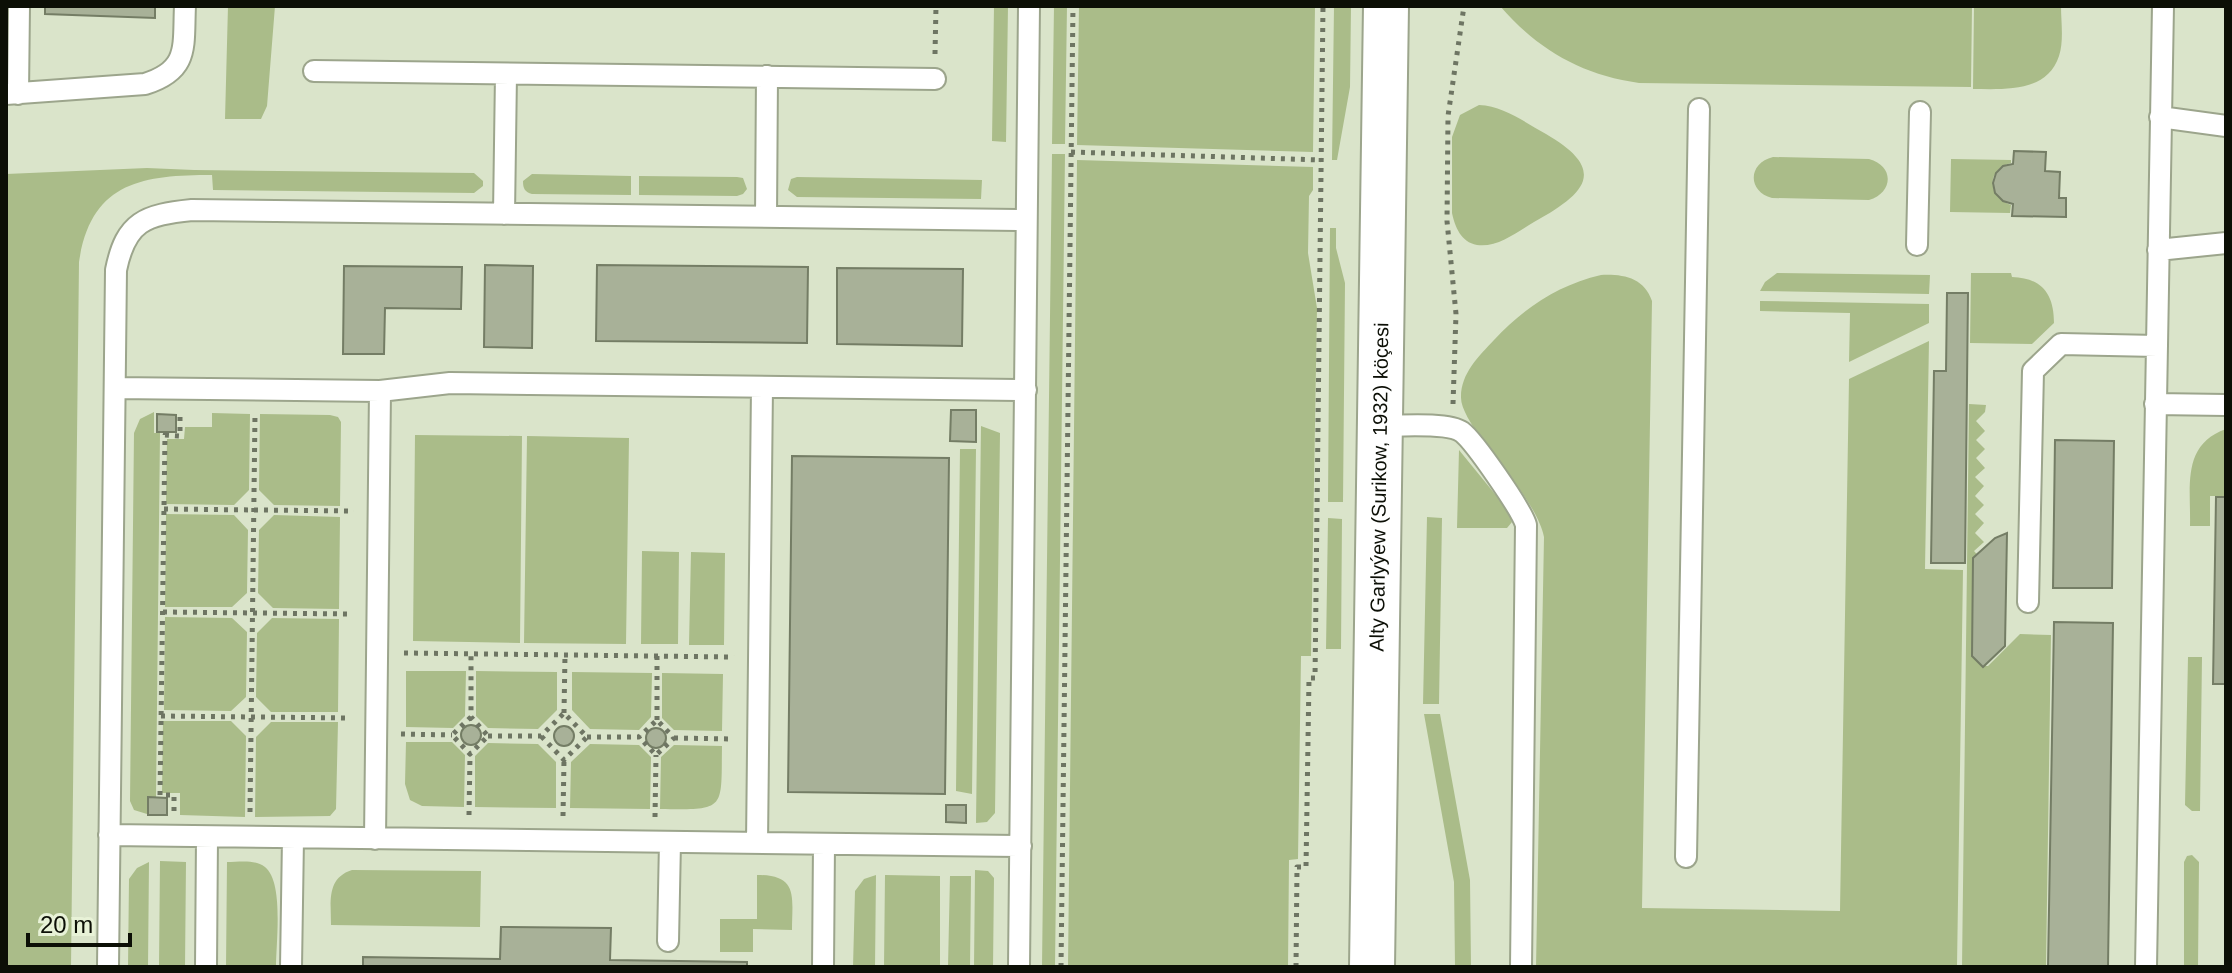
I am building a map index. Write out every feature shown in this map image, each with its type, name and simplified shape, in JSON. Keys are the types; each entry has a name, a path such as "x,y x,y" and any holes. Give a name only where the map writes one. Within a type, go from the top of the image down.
{"street":[{"name":"Alty Garlyýew (Surikow, 1932) köçesi","path":"1372,963 1386,6"}],"lane":[{"path":"19,6 12,94 145,84 166,78 180,60 185,6"},
{"path":"1019,967 1029,6"},
{"path":"2146,967 2163,6"},
{"path":"314,71 935,79"},
{"path":"504,214 506,74"},
{"path":"766,217 767,76"},
{"path":"1686,857 1699,109"},
{"path":"1917,245 1920,112"},
{"path":"2160,117 2226,126"},
{"path":"108,967 116,270 120,249 130,230 160,213 192,210 1026,220"},
{"path":"2158,250 2226,243"},
{"path":"2028,602 2033,371 2061,344 2157,346"},
{"path":"115,388 380,391 450,383 1026,390"},
{"path":"757,843 762,387"},
{"path":"375,839 380,391"},
{"path":"2155,404 2226,405"},
{"path":"1380,426 1461,432 1524,515 1521,967"},
{"path":"109,835 1021,846"},
{"path":"206,967 207,837"},
{"path":"291,967 293,838"},
{"path":"668,941 670,842"},
{"path":"823,967 824,844"}],"path":[{"path":"935,79 936,6"},
{"path":"1061,967 1073,6"},
{"path":"1296,967 1297,867 1306,867 1309,678 1315,678 1323,6"},
{"path":"1452,429 1456,314 1447,221 1448,116 1464,6"},
{"path":"1071,152 1321,160"},
{"path":"174,816 174,795 160,795 162,612 165,435 180,436 180,412"},
{"path":"250,817 255,414"},
{"path":"164,509 340,511"},
{"path":"162,612 339,614"},
{"path":"377,652 759,657"},
{"path":"471,653 471,717 488,736"},
{"path":"469,809 470,754 488,736 541,736 564,713 565,655"},
{"path":"657,656 657,720 674,738"},
{"path":"564,713 587,737"},
{"path":"161,716 338,717"},
{"path":"406,734 452,735 471,717"},
{"path":"563,808 564,760 587,737 639,737 657,720"},
{"path":"452,735 470,754"},
{"path":"541,736 564,760"},
{"path":"639,737 656,755 655,809"},
{"path":"656,755 674,738 722,738"}],"green space":[{"path":"228,6 275,6 267,106 261,119 225,119"},
{"path":"994,6 1008,6 1006,142 992,141"},
{"path":"1054,6 1067,6 1065,144 1052,144"},
{"path":"1079,6 1315,6 1313,152 1077,145"},
{"path":"1334,6 1351,6 1350,87 1337,160 1332,160"},
{"path":"1500,6 1972,6 1971,87 1639,83 1598,74 1562,58 1529,35"},
{"path":"1974,6 2061,6 2061,44 2053,68 2035,83 2011,88 1973,89"},
{"path":"1479,105 1505,111 1546,134 1566,147 1584,171 1577,192 1566,202 1507,238 1484,245 1471,243 1463,237 1452,213 1452,137 1460,115"},
{"path":"1052,154 1065,154 1055,967 1042,967"},
{"path":"1773,157 1869,159 1883,167 1888,180 1883,192 1869,200 1772,198 1758,189 1754,177 1759,165"},
{"path":"1951,159 2011,160 1997,171 1993,183 1997,196 2011,205 2010,213 1950,212"},
{"path":"1077,160 1313,167 1308,253 1317,308 1311,656 1301,656 1298,859 1289,860 1288,967 1068,967"},
{"path":"147,168 474,173 483,181 483,186 474,193 213,190 212,175 187,175 142,181 124,188 108,199 95,215 85,235 79,262 71,967 6,967 6,174"},
{"path":"532,174 631,176 631,195 532,194 525,190 523,181"},
{"path":"639,176 737,177 743,178 747,189 737,196 639,195"},
{"path":"791,179 982,180 981,199 797,197 788,190"},
{"path":"1330,228 1336,228 1336,248 1345,283 1343,502 1328,502"},
{"path":"1777,273 1930,275 1929,294 1760,291 1765,282"},
{"path":"1971,273 2011,273 2012,277 2038,284 2049,296 2054,323 2032,344 1970,343"},
{"path":"1601,275 1618,275 1638,282 1652,301 1642,908 1840,911 1849,379 1929,341 1925,569 1963,570 1957,967 1536,967 1544,537 1527,500 1472,425 1461,397 1467,373 1517,318 1556,292"},
{"path":"1760,301 1929,304 1929,323 1849,362 1850,313 1760,311"},
{"path":"1969,404 1986,405 1985,412 1976,421 1985,431 1976,440 1985,449 1976,458 1985,468 1975,477 1984,486 1975,496 1984,505 1975,514 1984,523 1975,533 1984,542 1974,551 1983,561 1982,666 1988,666 2020,634 2051,635 2046,967 1962,967"},
{"path":"154,412 154,433 160,433 156,797 147,797 147,814 134,810 130,801 134,433 140,419"},
{"path":"212,413 250,414 249,490 234,505 166,504 167,439 184,439 185,427 212,427"},
{"path":"260,414 338,417 341,422 340,506 274,505 259,490"},
{"path":"981,426 1000,433 995,813 987,822 976,823"},
{"path":"2226,429 2226,496 2210,496 2210,526 2190,526 2190,482 2195,456 2212,436"},
{"path":"415,435 522,436 520,643 413,641"},
{"path":"527,436 629,438 626,644 524,643"},
{"path":"960,449 976,449 972,794 956,791"},
{"path":"1459,450 1508,510 1512,522 1507,528 1457,528"},
{"path":"166,514 234,515 248,530 247,593 232,607 165,607"},
{"path":"274,515 340,517 339,609 273,608 258,593 259,530"},
{"path":"1427,517 1442,518 1439,704 1423,704"},
{"path":"1328,518 1342,519 1341,649 1326,649"},
{"path":"642,551 679,552 678,644 641,644"},
{"path":"691,552 725,553 724,645 689,645"},
{"path":"165,617 232,618 247,632 246,697 231,711 164,710"},
{"path":"272,618 339,619 338,712 271,712 256,697 257,633"},
{"path":"2188,657 2202,657 2200,811 2192,811 2185,805"},
{"path":"406,671 466,671 465,716 453,728 406,727"},
{"path":"476,671 557,672 557,710 538,729 488,728 476,716"},
{"path":"572,672 652,673 651,717 639,730 590,729 572,710"},
{"path":"662,673 723,674 722,731 674,730 662,718"},
{"path":"1424,714 1440,714 1470,880 1471,967 1455,967 1454,882"},
{"path":"163,721 231,721 246,736 245,817 180,815 180,793 162,793"},
{"path":"271,722 338,722 336,809 330,816 255,817 256,737"},
{"path":"406,742 452,742 465,755 464,807 422,806 410,800 405,784"},
{"path":"488,743 538,744 556,762 556,808 475,807 475,756"},
{"path":"590,744 639,745 651,757 650,809 570,808 571,762"},
{"path":"674,745 722,746 720,794 716,802 698,809 660,809 661,757"},
{"path":"2192,855 2199,862 2198,967 2184,967 2184,862 2187,856"},
{"path":"160,861 186,862 185,967 159,967"},
{"path":"149,862 148,967 128,967 129,879 137,868"},
{"path":"227,862 257,863 271,875 277,899 276,967 226,967"},
{"path":"352,870 481,871 480,927 331,925 334,885"},
{"path":"975,870 988,871 994,878 993,967 974,967"},
{"path":"757,875 771,876 787,884 792,898 792,930 753,929 753,952 720,952 720,919 757,919"},
{"path":"876,875 875,967 853,967 855,891 864,879"},
{"path":"885,875 940,876 940,967 884,967"},
{"path":"950,876 971,876 970,967 948,967"}],"building":[{"path":"45,6 155,6 155,18 45,14"},
{"path":"2014,151 2046,152 2045,171 2060,172 2059,198 2066,198 2066,217 2012,216 2013,204 2003,201 1995,193 1993,183 1996,173 2003,166 2013,164"},
{"path":"485,265 533,266 532,348 484,347"},
{"path":"597,265 808,267 807,343 596,341"},
{"path":"344,266 462,267 461,309 385,308 384,354 343,354"},
{"path":"837,268 963,269 962,346 837,344"},
{"path":"1947,293 1968,293 1965,563 1931,563 1934,371 1946,371"},
{"path":"951,410 976,410 976,442 950,441"},
{"path":"157,414 176,415 176,432 157,432"},
{"path":"2055,440 2114,441 2112,588 2053,588"},
{"path":"792,456 949,458 945,794 788,792"},
{"path":"2216,497 2226,497 2226,684 2213,684"},
{"path":"2007,533 2005,646 1983,667 1972,656 1973,558 1995,538"},
{"path":"2054,622 2113,623 2108,967 2048,967"},
{"path":"471,725 478,728 481,735 478,742 471,745 464,742 461,735 464,728"},
{"path":"564,726 571,729 574,736 571,743 564,746 557,743 554,736 557,729"},
{"path":"656,728 663,731 666,738 663,745 656,748 649,745 646,738 649,731"},
{"path":"148,797 167,798 167,815 148,815"},
{"path":"946,805 966,805 966,823 946,822"},
{"path":"501,927 611,928 610,960 747,962 747,967 363,967 363,957 500,959"}]}
